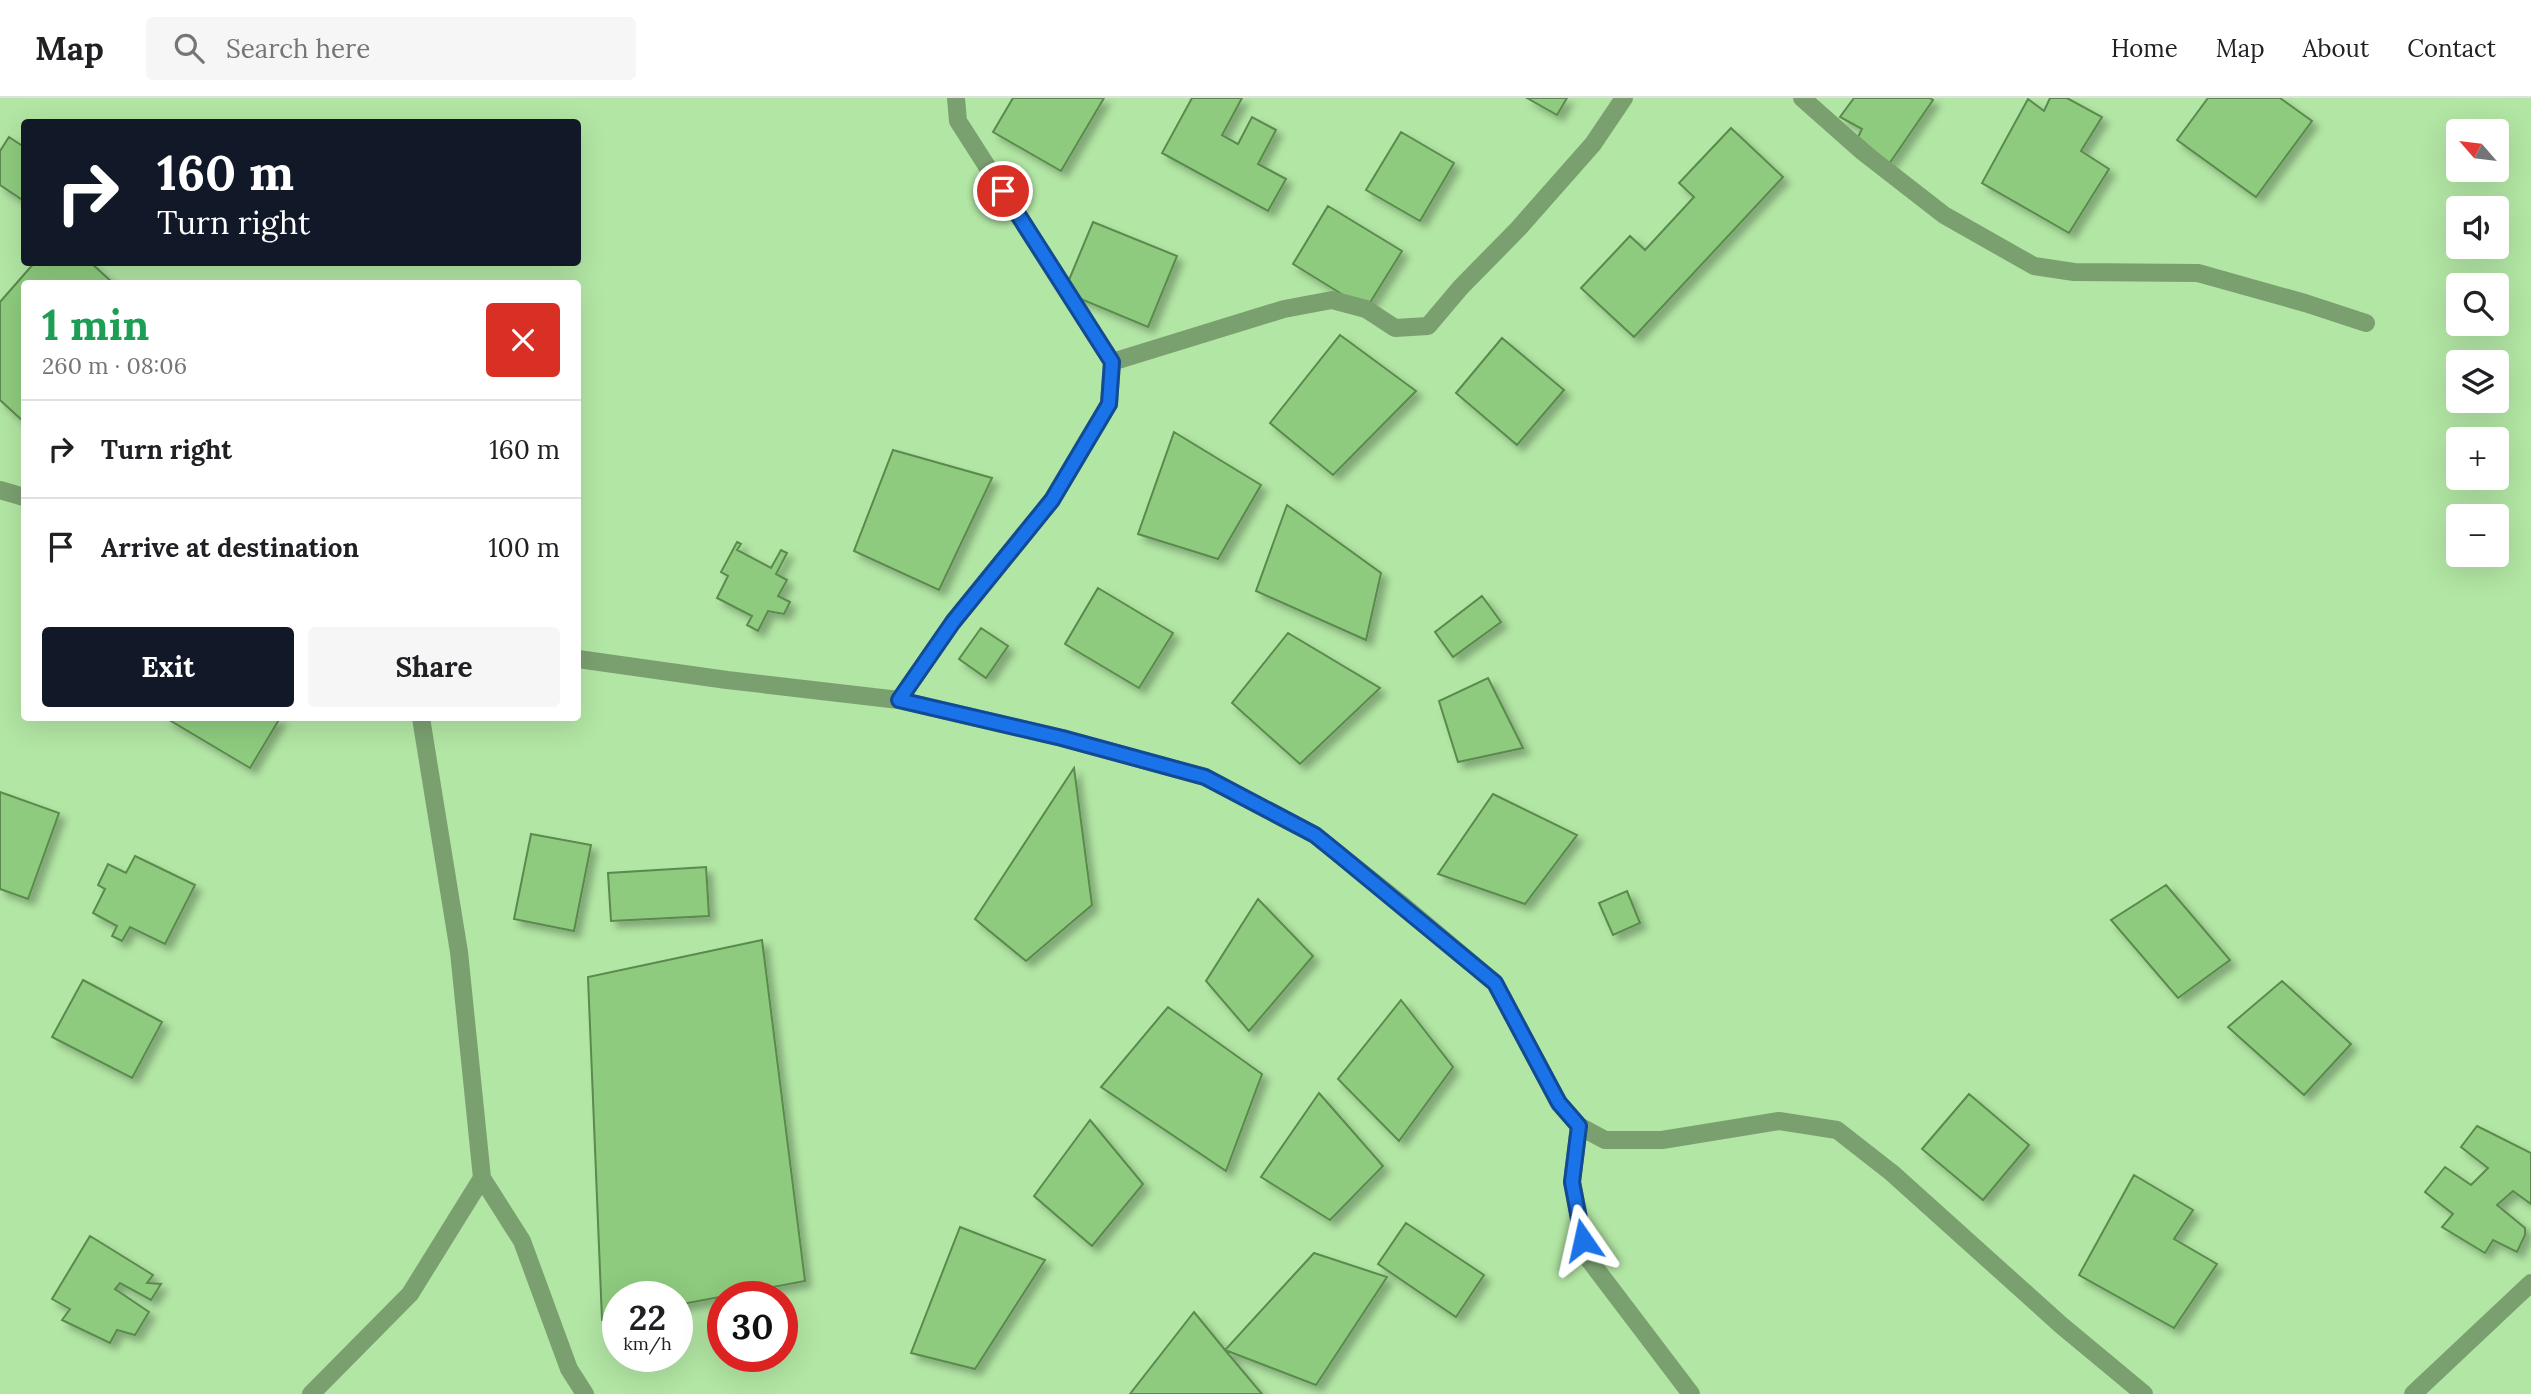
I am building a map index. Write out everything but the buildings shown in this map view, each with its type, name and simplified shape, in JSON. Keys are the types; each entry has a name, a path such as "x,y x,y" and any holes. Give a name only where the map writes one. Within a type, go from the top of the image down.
{"street":[{"path":"899,700 953,622 1052,500 1109,404 1112,362 958,121 956,98"},
{"path":"1112,362 1284,309 1332,300 1366,309 1395,328 1428,326 1593,144 1624,98"},
{"path":"1802,98 1863,152 1944,215 2034,266 2074,272 2198,273 2366,323"},
{"path":"0,490 21,496"},
{"path":"581,659 899,700 1062,738 1205,777 1315,835 1495,983 1559,1103 1579,1126 1605,1140 1662,1140 1779,1121 1837,1130 1892,1173 2061,1325 2144,1394"},
{"path":"421,721 459,952 482,1178 522,1241 569,1369 586,1394"},
{"path":"1579,1126 1572,1182 1587,1257 1691,1394"},
{"path":"312,1394 410,1294 482,1178"},
{"path":"2413,1394 2531,1283"}],"route":[{"path":"1003,191 1112,362 1109,404 1052,500 953,622 899,700 1062,738 1205,777 1315,835 1495,983 1559,1103 1579,1126 1572,1182 1583,1240"}]}
